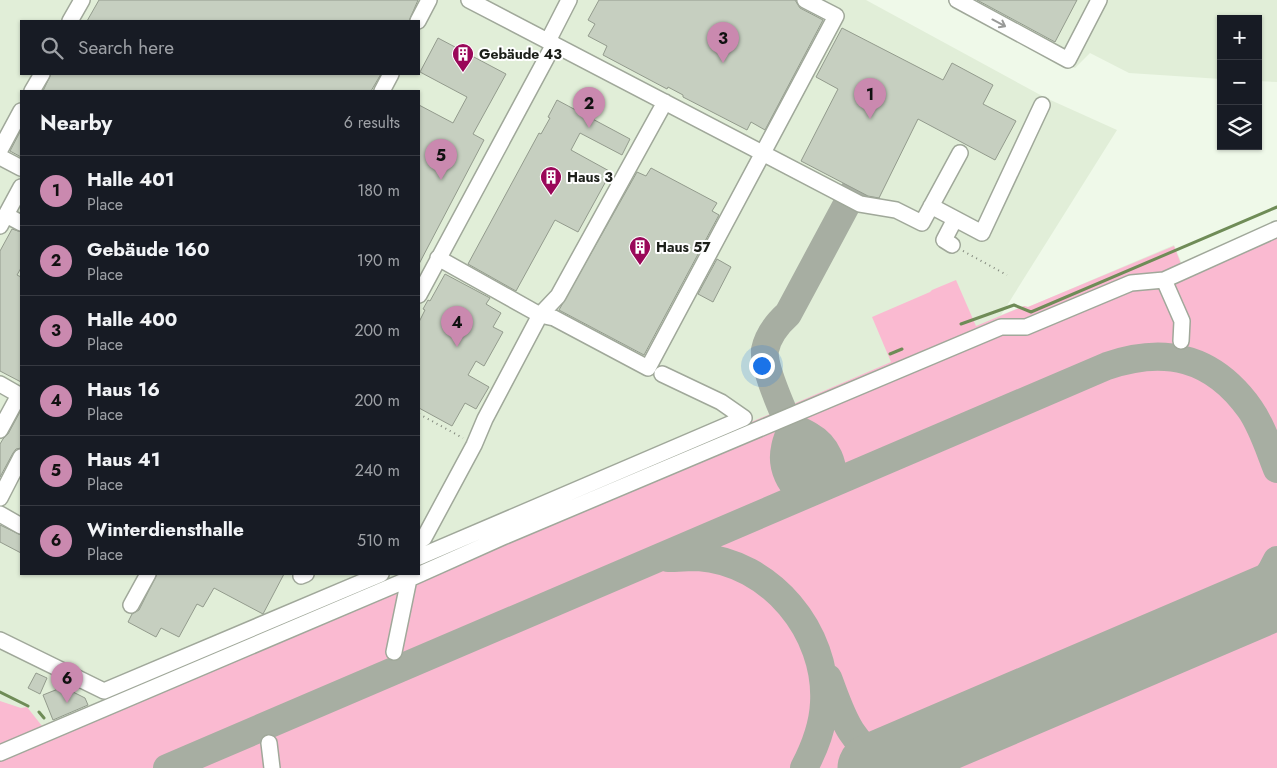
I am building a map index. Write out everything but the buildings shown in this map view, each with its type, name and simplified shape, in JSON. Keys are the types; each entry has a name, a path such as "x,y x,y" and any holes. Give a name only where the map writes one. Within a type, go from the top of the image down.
{"lane":[{"path":"71,20 82,0"},
{"path":"419,20 429,0"},
{"path":"470,0 860,204 896,210 922,223 960,153"},
{"path":"420,294 551,42 569,0"},
{"path":"438,258 540,315 554,318 648,368 764,154 836,16 805,0"},
{"path":"956,0 1068,60 1099,0"},
{"path":"33,90 41,75"},
{"path":"383,90 390,75"},
{"path":"420,540 424,538 474,445 485,419 540,315 558,296 665,102"},
{"path":"931,206 982,233 1042,105"},
{"path":"0,150 20,113"},
{"path":"0,157 20,167"},
{"path":"20,189 3,221 20,223"},
{"path":"952,245 944,240 955,219"},
{"path":"420,574 503,537 1001,327 1026,327 1131,283 1164,280 1277,229"},
{"path":"1164,280 1182,321 1181,341"},
{"path":"420,558 744,418 721,402 662,374"},
{"path":"0,384 20,396 0,430"},
{"path":"0,498 20,458"},
{"path":"0,514 20,525"},
{"path":"131,605 147,575"},
{"path":"0,640 104,691 379,575"},
{"path":"0,753 418,575"},
{"path":"394,652 409,579"},
{"path":"268,743 272,768"}],"path":[{"path":"952,245 1007,275"},
{"path":"420,415 474,445"}],"shaded area":[{"path":"0,0 866,0 1046,98 1117,130 1001,315 1024,306 1028,307 1174,245 1182,264 1277,222 1277,768 0,768"},
{"path":"949,0 1277,0 1277,82 1262,81 1262,15 1217,15 1217,79 1129,73 1090,53 1075,68"},
{"path":"1277,222 1277,768 0,768 0,701 21,708 27,707 42,726 51,722 53,724 398,575 420,575 420,565 891,362 872,317 932,290 956,280 976,326 1024,306 1028,307 1174,246 1181,264"}],"waterway":[{"path":"961,324 1014,305 1031,312 1277,207"},
{"path":"890,354 902,349"},
{"path":"0,692 28,706"},
{"path":"39,712 44,718"}],"taxiway":[{"path":"832,483 824,482 811,473 775,392 769,375 765,350 768,339 788,314 854,191"},
{"path":"167,768 1107,366 1128,360 1149,357 1168,357 1186,360 1204,367 1220,378 1236,391 1250,409 1265,438 1277,469"},
{"path":"790,423 816,440 825,450 831,463 832,477 830,484"},
{"path":"790,425 784,462 791,481 801,491 808,493"},
{"path":"668,558 698,557 725,562 749,572 771,587 790,605 805,627 816,651 823,677 824,703 818,737 804,768"},
{"path":"1216,621 1252,595 1266,579 1277,560"},
{"path":"828,678 847,725 862,745 872,751 883,754 895,754 914,750"}],"runway":[{"path":"872,768 1277,595"}],"place":[{"name":"Halle 400","path":"723,63"},
{"name":"Gebäude 43","path":"463,73"},
{"name":"Halle 401","path":"870,119"},
{"name":"Gebäude 160","path":"589,128"},
{"name":"Haus 41","path":"441,180"},
{"name":"Haus 3","path":"551,196"},
{"name":"Haus 57","path":"640,266"},
{"name":"Haus 16","path":"457,347"},
{"name":"Winterdiensthalle","path":"67,703"}]}
